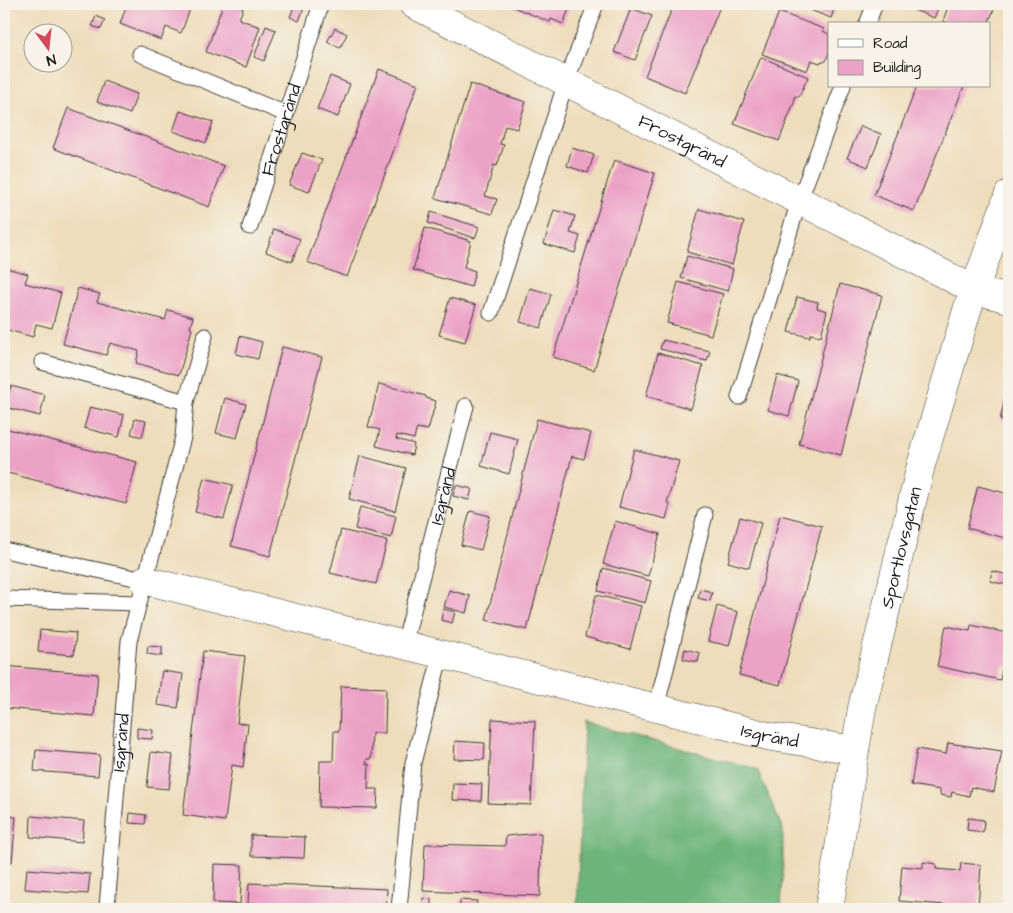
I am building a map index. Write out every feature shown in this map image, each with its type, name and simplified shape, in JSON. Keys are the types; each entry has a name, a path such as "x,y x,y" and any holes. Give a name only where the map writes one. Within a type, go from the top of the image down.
{"street":[{"name":"Frostgränd","path":"413,4 974,290 1009,299"},
{"name":"Sportlovsgatan","path":"829,909 862,708 921,464 974,290 1009,194"},
{"name":"Isgränd","path":"141,591 404,645 772,737 855,750"}],"lane":[{"name":"Frostgränd","path":"250,227 321,4"},
{"path":"491,313 566,82 596,4"},
{"path":"868,22 874,4"},
{"path":"140,54 286,114"},
{"path":"739,396 800,201 842,88"},
{"name":"Isgränd","path":"107,906 129,642 183,437 186,402 206,336"},
{"path":"42,362 186,402"},
{"name":"Isgränd","path":"404,645 466,406"},
{"path":"656,708 705,515"},
{"path":"4,550 141,591"},
{"path":"4,599 141,591"},
{"path":"399,909 413,763 441,654"}],"green space":[{"path":"584,722 757,769 783,829 781,909 577,909"}],"building":[{"path":"127,4 192,4 181,33 166,27 161,40 120,24"},
{"path":"223,4 240,4 243,9 239,19 260,27 246,67 206,52"},
{"path":"295,4 304,8 299,21 290,17"},
{"path":"506,4 571,4 563,24 551,19 550,22"},
{"path":"674,4 721,4 685,93 645,76"},
{"path":"795,4 827,4 835,7 831,18"},
{"path":"908,4 940,4 934,18 907,7"},
{"path":"949,4 996,4 989,22 943,21"},
{"path":"631,8 652,16 635,60 614,52"},
{"path":"779,12 824,29 823,31 828,34 828,55 826,61 820,63 811,60 807,71 762,54"},
{"path":"96,16 105,20 101,29 92,26"},
{"path":"266,26 276,30 264,61 254,57"},
{"path":"335,28 347,34 340,48 327,42"},
{"path":"761,57 808,77 799,97 795,96 779,141 734,124"},
{"path":"379,69 418,84 347,277 307,262"},
{"path":"330,76 350,84 338,117 317,109"},
{"path":"104,81 137,94 130,114 97,102"},
{"path":"470,84 526,102 517,129 505,126 500,144 504,145 497,166 494,165 485,196 497,199 492,214 435,198"},
{"path":"916,88 963,88 914,211 874,195"},
{"path":"68,108 224,166 209,207 53,148"},
{"path":"180,111 213,122 206,143 173,131"},
{"path":"861,126 881,134 868,167 847,158"},
{"path":"572,148 594,155 588,173 567,166"},
{"path":"302,153 322,160 309,192 289,185"},
{"path":"614,160 655,173 594,370 553,357"},
{"path":"699,209 744,222 732,265 687,252"},
{"path":"554,210 575,216 570,233 580,236 575,253 544,244"},
{"path":"431,212 479,227 475,238 428,223"},
{"path":"425,228 471,241 464,267 475,271 471,287 413,270"},
{"path":"274,229 300,239 292,262 266,252"},
{"path":"687,256 733,269 728,291 681,278"},
{"path":"6,268 28,274 25,283 61,293 52,328 36,324 33,337 4,329 4,276"},
{"path":"678,282 723,294 711,335 667,323"},
{"path":"840,284 882,295 841,455 799,444"},
{"path":"78,288 100,294 97,302 165,320 168,310 193,317 190,328 192,329 179,375 136,363 139,351 110,343 106,355 63,344"},
{"path":"530,288 551,294 541,328 520,322"},
{"path":"797,297 818,302 817,308 827,311 821,336 810,334 810,337 788,332"},
{"path":"450,298 476,305 465,342 439,335"},
{"path":"240,336 262,342 258,359 236,354"},
{"path":"663,340 710,351 707,361 660,349"},
{"path":"282,347 322,357 270,556 231,546"},
{"path":"658,353 703,366 691,409 646,396"},
{"path":"777,375 798,381 789,416 768,410"},
{"path":"379,384 426,396 426,398 436,401 428,430 417,428 414,439 397,435 396,439 414,444 412,455 376,446 380,430 368,427"},
{"path":"11,386 45,395 40,416 5,407"},
{"path":"1009,388 1009,422 1000,420"},
{"path":"225,398 246,404 237,438 216,433"},
{"path":"90,407 124,415 119,437 84,428"},
{"path":"135,419 146,421 142,437 131,434"},
{"path":"537,419 591,433 584,459 572,456 527,630 486,620"},
{"path":"4,428 137,462 126,504 4,472"},
{"path":"490,432 518,439 509,474 481,466"},
{"path":"634,449 679,461 667,503 670,504 666,519 619,507"},
{"path":"360,456 406,468 395,511 349,499"},
{"path":"204,478 233,485 224,519 195,512"},
{"path":"456,485 472,489 469,500 453,496"},
{"path":"978,486 1009,494 1009,539 967,528"},
{"path":"360,507 396,516 391,538 355,529"},
{"path":"470,511 490,516 481,550 461,545"},
{"path":"780,515 822,526 780,685 739,675"},
{"path":"740,517 761,523 749,568 728,562"},
{"path":"615,521 660,534 648,576 603,564"},
{"path":"341,530 387,541 376,584 330,573"},
{"path":"603,568 651,581 645,603 598,591"},
{"path":"992,571 1009,575 1007,585 990,581"},
{"path":"700,589 712,592 710,601 698,598"},
{"path":"449,590 470,596 466,613 444,607"},
{"path":"596,595 641,606 630,649 585,637"},
{"path":"717,606 738,612 729,646 708,641"},
{"path":"443,609 455,612 452,623 441,620"},
{"path":"971,625 1007,633 1009,628 1009,666 1003,665 1000,680 937,666 946,626 970,631"},
{"path":"40,630 76,633 74,655 38,652"},
{"path":"148,646 162,647 162,656 147,654"},
{"path":"685,649 700,653 698,662 683,659"},
{"path":"203,651 245,656 237,723 248,724 243,767 232,765 225,821 183,815"},
{"path":"4,666 98,674 94,716 4,708"},
{"path":"162,671 183,674 178,708 157,705"},
{"path":"341,686 386,688 385,733 372,733 371,759 367,759 366,764 369,764 368,789 378,789 377,808 319,807 320,761 333,761 334,731 339,731"},
{"path":"492,719 535,721 531,805 488,803"},
{"path":"137,728 153,730 152,739 137,738"},
{"path":"455,741 485,743 484,760 454,759"},
{"path":"948,743 1002,751 994,792 971,787 969,796 952,792 951,797 940,795 940,790 911,785 917,749 946,754"},
{"path":"36,750 100,755 98,776 34,771"},
{"path":"151,752 173,755 169,789 147,787"},
{"path":"453,783 482,784 481,801 452,800"},
{"path":"130,813 146,815 145,824 129,823"},
{"path":"4,816 16,817 12,862 4,862"},
{"path":"31,816 84,821 82,842 30,837"},
{"path":"968,818 984,820 983,832 967,830"},
{"path":"541,833 540,896 423,891 425,844 505,846 506,836"},
{"path":"251,835 305,837 304,858 251,856"},
{"path":"923,862 936,864 936,869 960,871 961,863 981,865 978,908 899,901 902,866 923,868"},
{"path":"214,864 242,865 240,904 213,903"},
{"path":"27,869 90,874 88,894 25,889"},
{"path":"249,883 387,889 386,909 248,904"},
{"path":"423,898 431,899 431,909 422,909"},
{"path":"460,900 477,901 476,909 460,909"}]}
